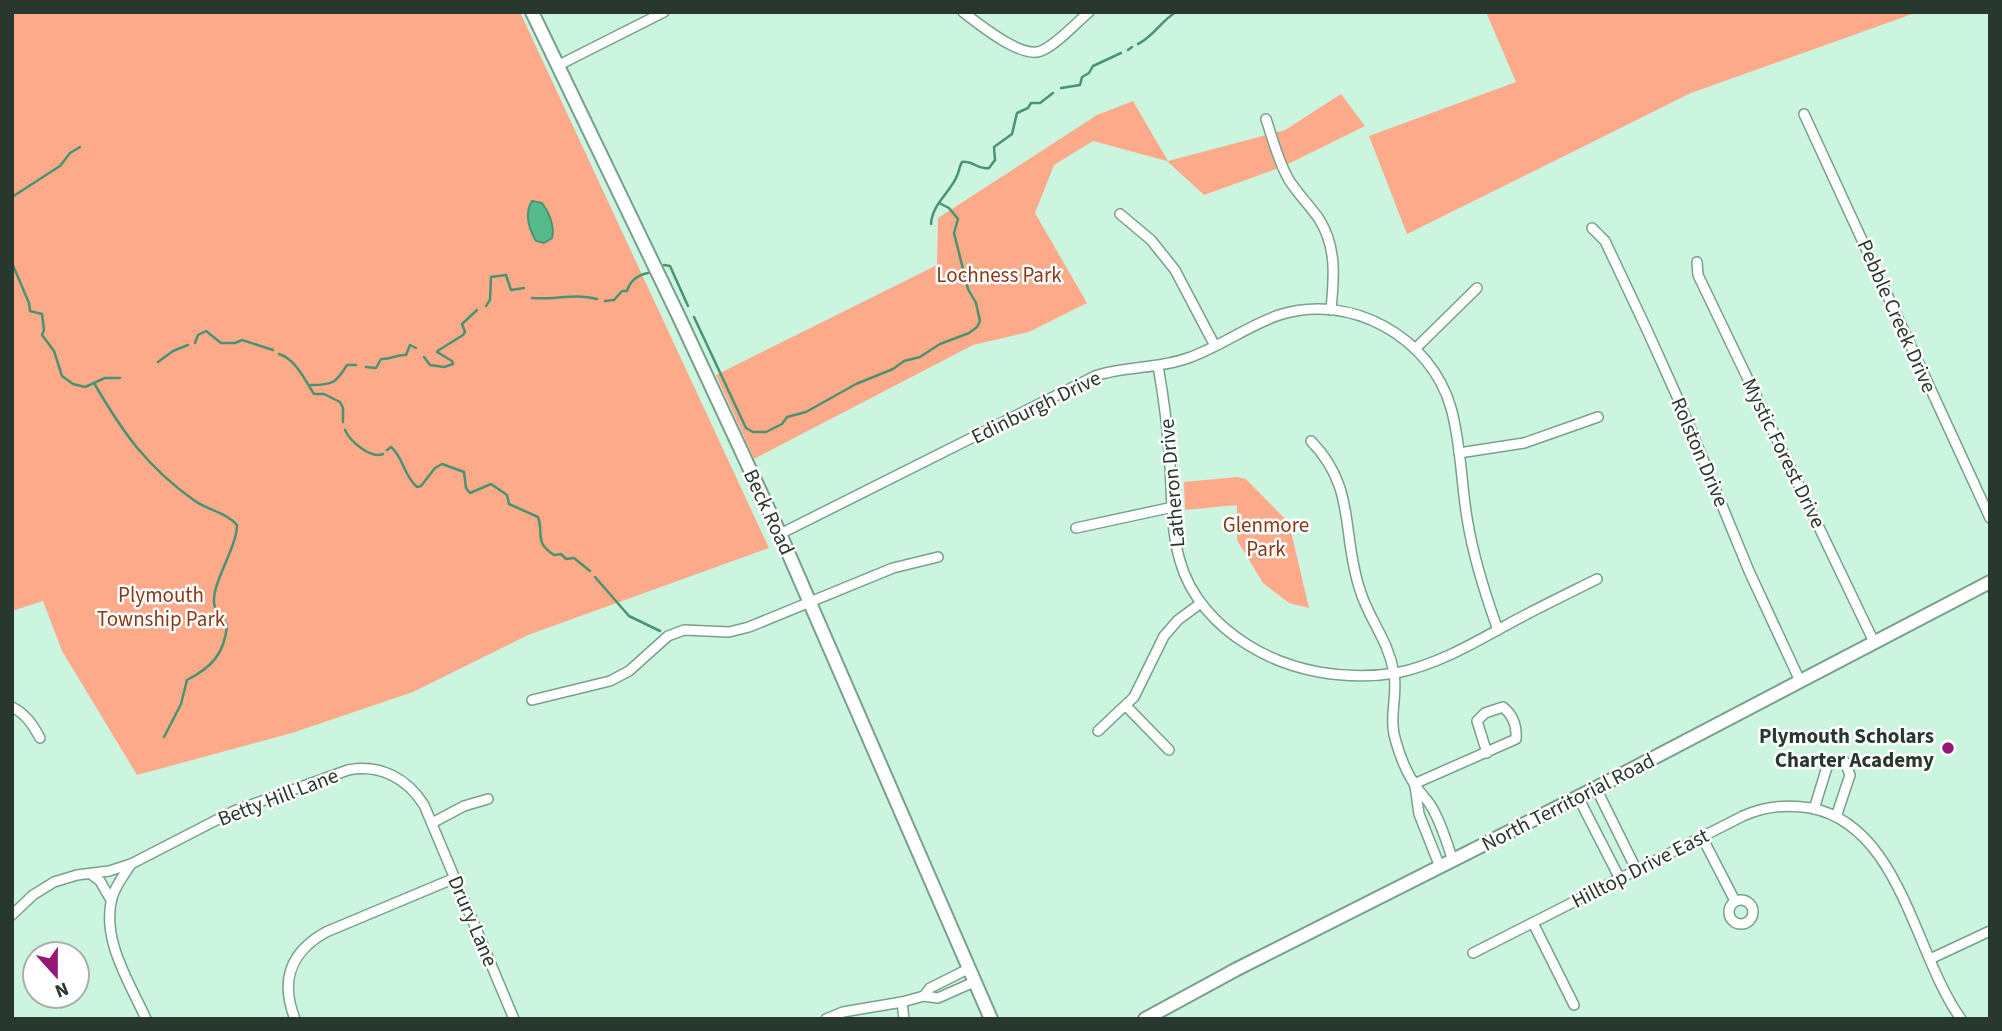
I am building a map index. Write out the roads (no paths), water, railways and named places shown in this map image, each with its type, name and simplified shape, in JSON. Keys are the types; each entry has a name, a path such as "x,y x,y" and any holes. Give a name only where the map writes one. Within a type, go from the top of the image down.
{"main road":[{"name":"Beck Road","path":"532,12 703,366 811,602 991,1019"},
{"name":"North Territorial Road","path":"1145,1019 1237,969 1596,788 1990,582"}],"street":[{"path":"557,66 664,12"},
{"path":"963,12 1021,50 1036,53 1048,48 1089,12"},
{"name":"Pebble Creek Drive","path":"1804,114 1990,518"},
{"path":"1266,119 1282,167 1318,218 1328,239 1334,267 1331,310"},
{"path":"1120,214 1151,240 1175,271 1215,346"},
{"name":"Rolston Drive","path":"1592,228 1605,241 1647,330 1749,571 1800,681"},
{"name":"Mystic Forest Drive","path":"1697,262 1699,275 1874,642"},
{"path":"1415,349 1477,288"},
{"name":"Edinburgh Drive","path":"780,534 1095,376 1187,359 1278,316 1303,310 1331,310 1353,313 1377,322 1398,335 1415,349 1434,371 1446,393 1454,421 1470,537 1498,630"},
{"name":"Latheron Drive","path":"1158,366 1168,430 1175,540 1180,561 1189,584 1219,624 1262,653 1313,671 1342,675 1394,673 1438,660 1597,579"},
{"path":"1459,453 1524,443 1598,417"},
{"path":"1311,442 1326,456 1339,483 1346,507 1359,588 1383,635 1394,673 1392,728 1414,784 1419,814 1440,867"},
{"path":"1076,528 1173,507"},
{"path":"532,700 610,681 629,671 668,636 684,630 729,632 749,627 892,568 938,557"},
{"path":"1098,731 1126,706 1142,684 1164,636 1178,620 1201,603"},
{"path":"1126,706 1169,750"},
{"path":"12,707 20,711 32,724 40,738"},
{"path":"1414,784 1487,753 1516,738 1517,728 1503,707 1485,713 1477,721 1487,753"},
{"path":"1814,809 1827,767 1833,762 1845,762 1850,775 1836,817"},
{"name":"Betty Hill Lane","path":"131,864 233,811 355,769 380,770 403,781 419,796 432,822"},
{"path":"1414,784 1433,808 1453,860"},
{"path":"1596,788 1637,871"},
{"path":"1578,797 1620,879"},
{"path":"432,822 464,806 488,799"},
{"name":"Hilltop Drive East","path":"1473,953 1761,809 1787,806 1814,809 1836,817 1860,832 1877,850 1961,1019"},
{"name":"Drury Lane","path":"432,822 514,1019"},
{"path":"1702,837 1735,901"},
{"path":"12,915 33,895 54,882 131,864"},
{"path":"131,864 111,900 112,940 146,1019"},
{"path":"92,875 100,881 111,900"},
{"path":"295,1019 287,996 288,976 298,956 310,942 326,932 455,878"},
{"path":"1533,922 1574,1006"},
{"path":"1930,958 1990,931"},
{"path":"924,996 930,988 968,969"},
{"path":"826,1019 844,1012 924,996 937,999 974,982"},
{"path":"902,1002 904,1019"}],"waterway":[{"path":"1138,44 1176,12"},
{"path":"1128,50 1132,47"},
{"path":"1061,88 1080,85 1082,77 1089,73 1093,66 1121,53"},
{"path":"931,224 934,211 953,184 962,162 989,168 995,160 994,147 1012,134 1017,113 1028,108 1031,103 1040,103 1053,93"},
{"path":"12,197 60,166 70,153 80,147"},
{"path":"694,317 746,428 753,432 766,432 782,424 787,417 806,412 856,384 893,369 904,361 920,357 940,344 969,333 977,327 980,321 976,303 968,289 954,233 958,219 949,208 939,203"},
{"path":"12,263 30,311 42,314 42,335 54,351 62,376 73,384 85,387 105,378 120,378"},
{"path":"664,265 670,266 688,306"},
{"path":"605,301 614,300 622,291 627,291 635,279 648,273"},
{"path":"486,306 490,300 491,277 506,275 511,290 524,288"},
{"path":"532,298 597,299"},
{"path":"424,357 430,365 444,367 453,364 437,352 463,335 465,332 462,324 477,310"},
{"path":"195,343 198,335 206,331 221,343 242,340 273,350"},
{"path":"158,362 173,351 188,345"},
{"path":"366,367 376,368 381,359 406,355 410,345 416,348"},
{"path":"279,354 291,361 314,394 324,394 340,402 343,422"},
{"path":"311,385 333,382 347,365 356,365"},
{"path":"94,383 137,448 163,475 195,501 228,517 237,525 233,545 215,590 215,607 227,626 223,644 210,665 187,680 181,704 164,737"},
{"path":"345,430 361,448 372,454 383,454"},
{"path":"387,450 391,447 395,451 417,487 442,464 464,472 466,488 470,493 491,484 507,495 509,504 538,517 542,542 548,550 554,555 561,554 566,559 574,558 590,571"},
{"path":"595,577 629,616 660,631"}],"place":[{"name":"Plymouth Scholars Charter Academy","path":"1948,748"}],"park label":[{"name":"Lochness Park","path":"999,275"},
{"name":"Glenmore Park","path":"1266,537"},
{"name":"Plymouth Township Park","path":"161,607"}]}
